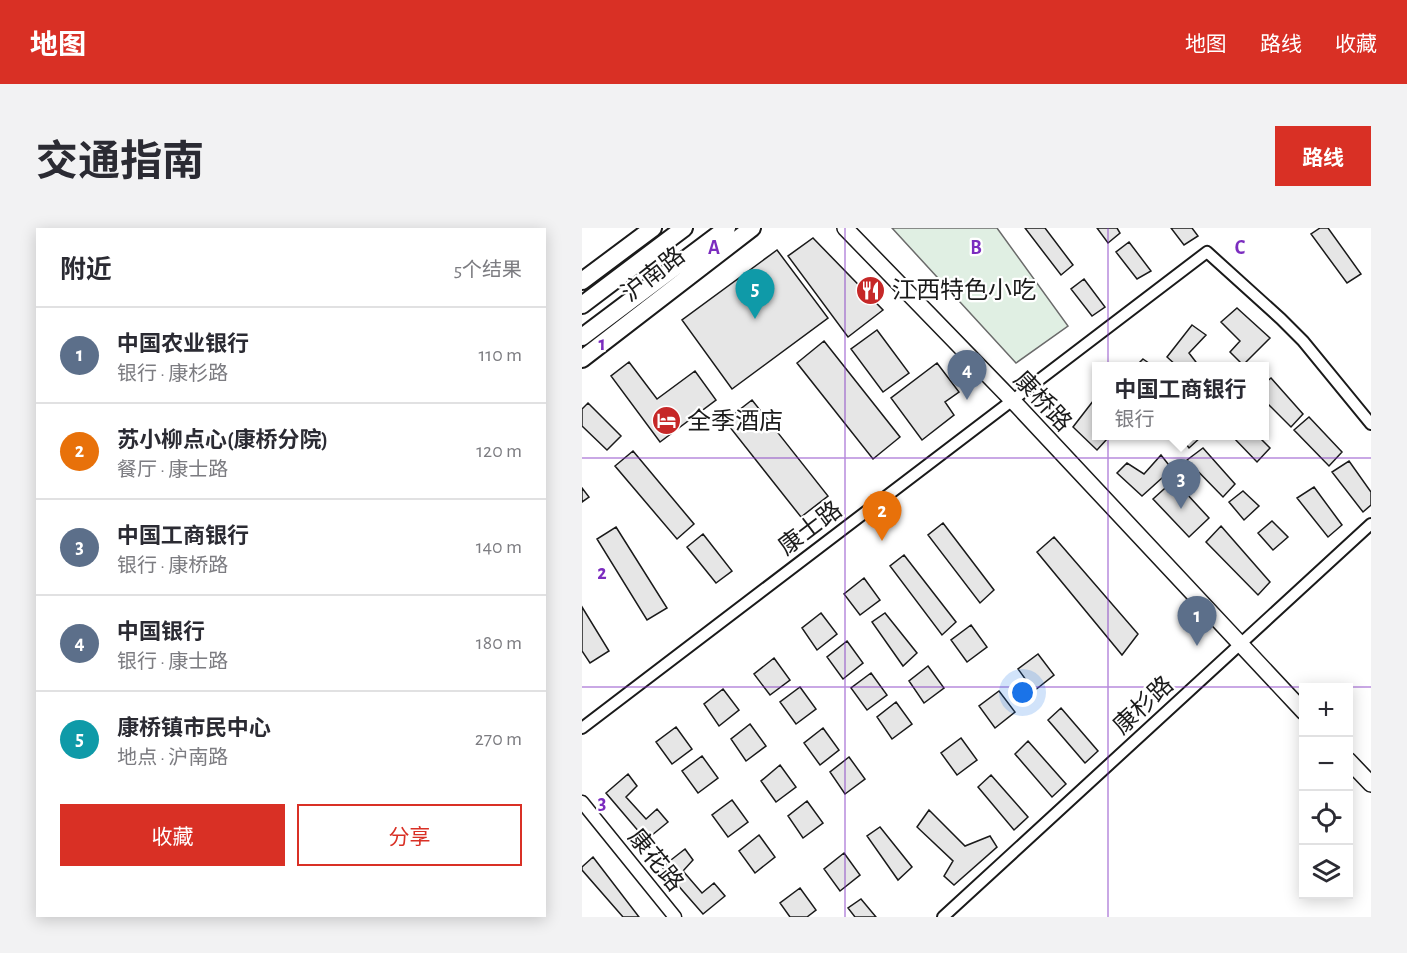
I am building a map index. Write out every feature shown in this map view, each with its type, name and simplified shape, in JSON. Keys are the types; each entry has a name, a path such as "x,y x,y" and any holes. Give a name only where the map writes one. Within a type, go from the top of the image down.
{"main road":[{"name":"沪南路","path":"582,281 653,228"},
{"path":"582,305 684,228"},
{"path":"582,337 728,228"},
{"name":"沪南路","path":"582,359 752,228"},
{"name":"康桥路","path":"845,228 1012,401 1299,707"},
{"path":"1353,765 1371,784"}],"street":[{"name":"康士路","path":"582,728 1207,252 1303,341 1371,424"},
{"name":"康杉路","path":"943,917 1371,524"},
{"name":"康花路","path":"582,802 675,917"}],"green space":[{"path":"892,228 997,228 1068,326 1016,363"}],"building":[{"path":"1025,228 1045,228 1073,265 1061,275"},
{"path":"1097,228 1117,228 1120,233 1108,243"},
{"path":"1171,228 1192,228 1198,236 1184,245"},
{"path":"1320,228 1328,228 1361,274 1347,283 1311,234"},
{"path":"813,238 883,310 848,337 788,256"},
{"path":"1129,242 1151,271 1137,279 1116,252"},
{"path":"777,250 828,318 732,389 682,320"},
{"path":"1084,279 1105,307 1092,316 1071,289"},
{"path":"1237,308 1270,338 1246,362 1240,362 1230,352 1240,341 1221,322"},
{"path":"1192,325 1206,335 1189,353 1196,362 1173,362 1167,357"},
{"path":"877,330 909,373 883,392 851,349"},
{"path":"824,341 900,437 873,459 797,363"},
{"name":"全季酒店","path":"629,362 657,399 695,371 716,400 660,442 611,376"},
{"path":"937,363 959,392 945,402 954,415 922,440 891,398"},
{"path":"1271,378 1303,414 1291,427 1269,405 1269,380"},
{"path":"752,400 828,496 801,517 725,421"},
{"path":"1092,402 1092,440 1106,440 1097,450 1073,427"},
{"path":"588,403 621,436 607,450 582,426 582,409"},
{"path":"1309,417 1342,452 1329,466 1294,430"},
{"path":"1183,440 1198,440 1189,448"},
{"path":"1236,440 1262,440 1270,448 1257,462"},
{"path":"1203,448 1235,484 1223,497 1187,460"},
{"path":"633,451 694,524 677,539 615,466"},
{"path":"1161,455 1172,469 1142,496 1117,473 1127,463 1144,474"},
{"path":"1349,461 1371,492 1371,505 1363,512 1332,472"},
{"path":"1174,480 1209,518 1189,537 1153,499"},
{"path":"1314,487 1342,525 1328,537 1297,498"},
{"path":"582,488 589,497 582,502"},
{"path":"1243,491 1259,506 1244,520 1229,502"},
{"path":"1272,521 1288,537 1273,550 1258,533"},
{"path":"943,523 994,590 980,603 928,535"},
{"path":"1221,526 1270,582 1258,595 1206,542"},
{"path":"616,527 667,608 647,620 597,539"},
{"path":"703,534 732,571 716,583 687,547"},
{"path":"1054,537 1138,634 1122,655 1037,552"},
{"path":"904,555 956,622 942,635 890,566"},
{"path":"864,578 880,600 860,615 844,594"},
{"path":"582,607 609,651 590,663 582,651"},
{"path":"821,613 837,634 817,650 802,628"},
{"path":"885,613 917,653 903,666 872,622"},
{"path":"971,625 987,647 967,662 951,640"},
{"path":"847,641 863,663 843,679 827,657"},
{"path":"1038,654 1054,675 1034,691 1018,669"},
{"path":"774,658 790,680 770,695 754,674"},
{"path":"928,666 944,688 924,703 909,681"},
{"path":"871,673 887,695 867,710 851,688"},
{"path":"800,687 816,709 796,724 780,702"},
{"path":"723,689 739,710 719,726 704,704"},
{"path":"999,691 1015,712 995,728 979,706"},
{"path":"896,702 912,724 892,739 877,717"},
{"path":"1061,708 1098,751 1085,763 1048,720"},
{"path":"750,724 766,746 746,761 731,739"},
{"path":"676,727 692,749 672,764 656,742"},
{"path":"823,728 839,750 820,765 804,743"},
{"path":"961,738 977,760 957,775 941,753"},
{"path":"1028,741 1066,784 1052,797 1015,754"},
{"path":"702,756 718,778 698,793 682,771"},
{"path":"849,757 865,779 845,794 830,772"},
{"path":"780,765 796,787 776,802 761,781"},
{"path":"628,774 637,786 626,797 646,819 657,809 668,822 646,840 606,793"},
{"path":"991,775 1028,817 1014,830 978,787"},
{"path":"732,800 748,822 728,837 712,815"},
{"path":"807,801 823,823 803,838 788,816"},
{"path":"929,810 965,846 990,836 997,847 954,885 944,876 953,861 917,827"},
{"path":"880,827 912,867 898,880 867,836"},
{"path":"759,835 775,857 755,873 739,851"},
{"path":"685,849 693,860 683,871 702,893 714,883 725,896 703,914 662,867"},
{"path":"844,853 860,875 840,891 824,869"},
{"path":"593,857 639,917 623,917 582,870 582,867"},
{"path":"800,888 816,910 807,917 790,917 780,903"},
{"path":"861,899 876,917 855,917 848,908"}],"place":[{"name":"江西特色小吃","path":"871,290"},
{"name":"康桥镇市民中心","path":"755,319"},
{"name":"中国银行","path":"967,400"},
{"name":"全季酒店","path":"666,421"},
{"name":"中国工商银行","path":"1181,509"},
{"name":"苏小柳点心(康桥分院)","path":"882,541"},
{"name":"中国农业银行","path":"1197,646"}]}
